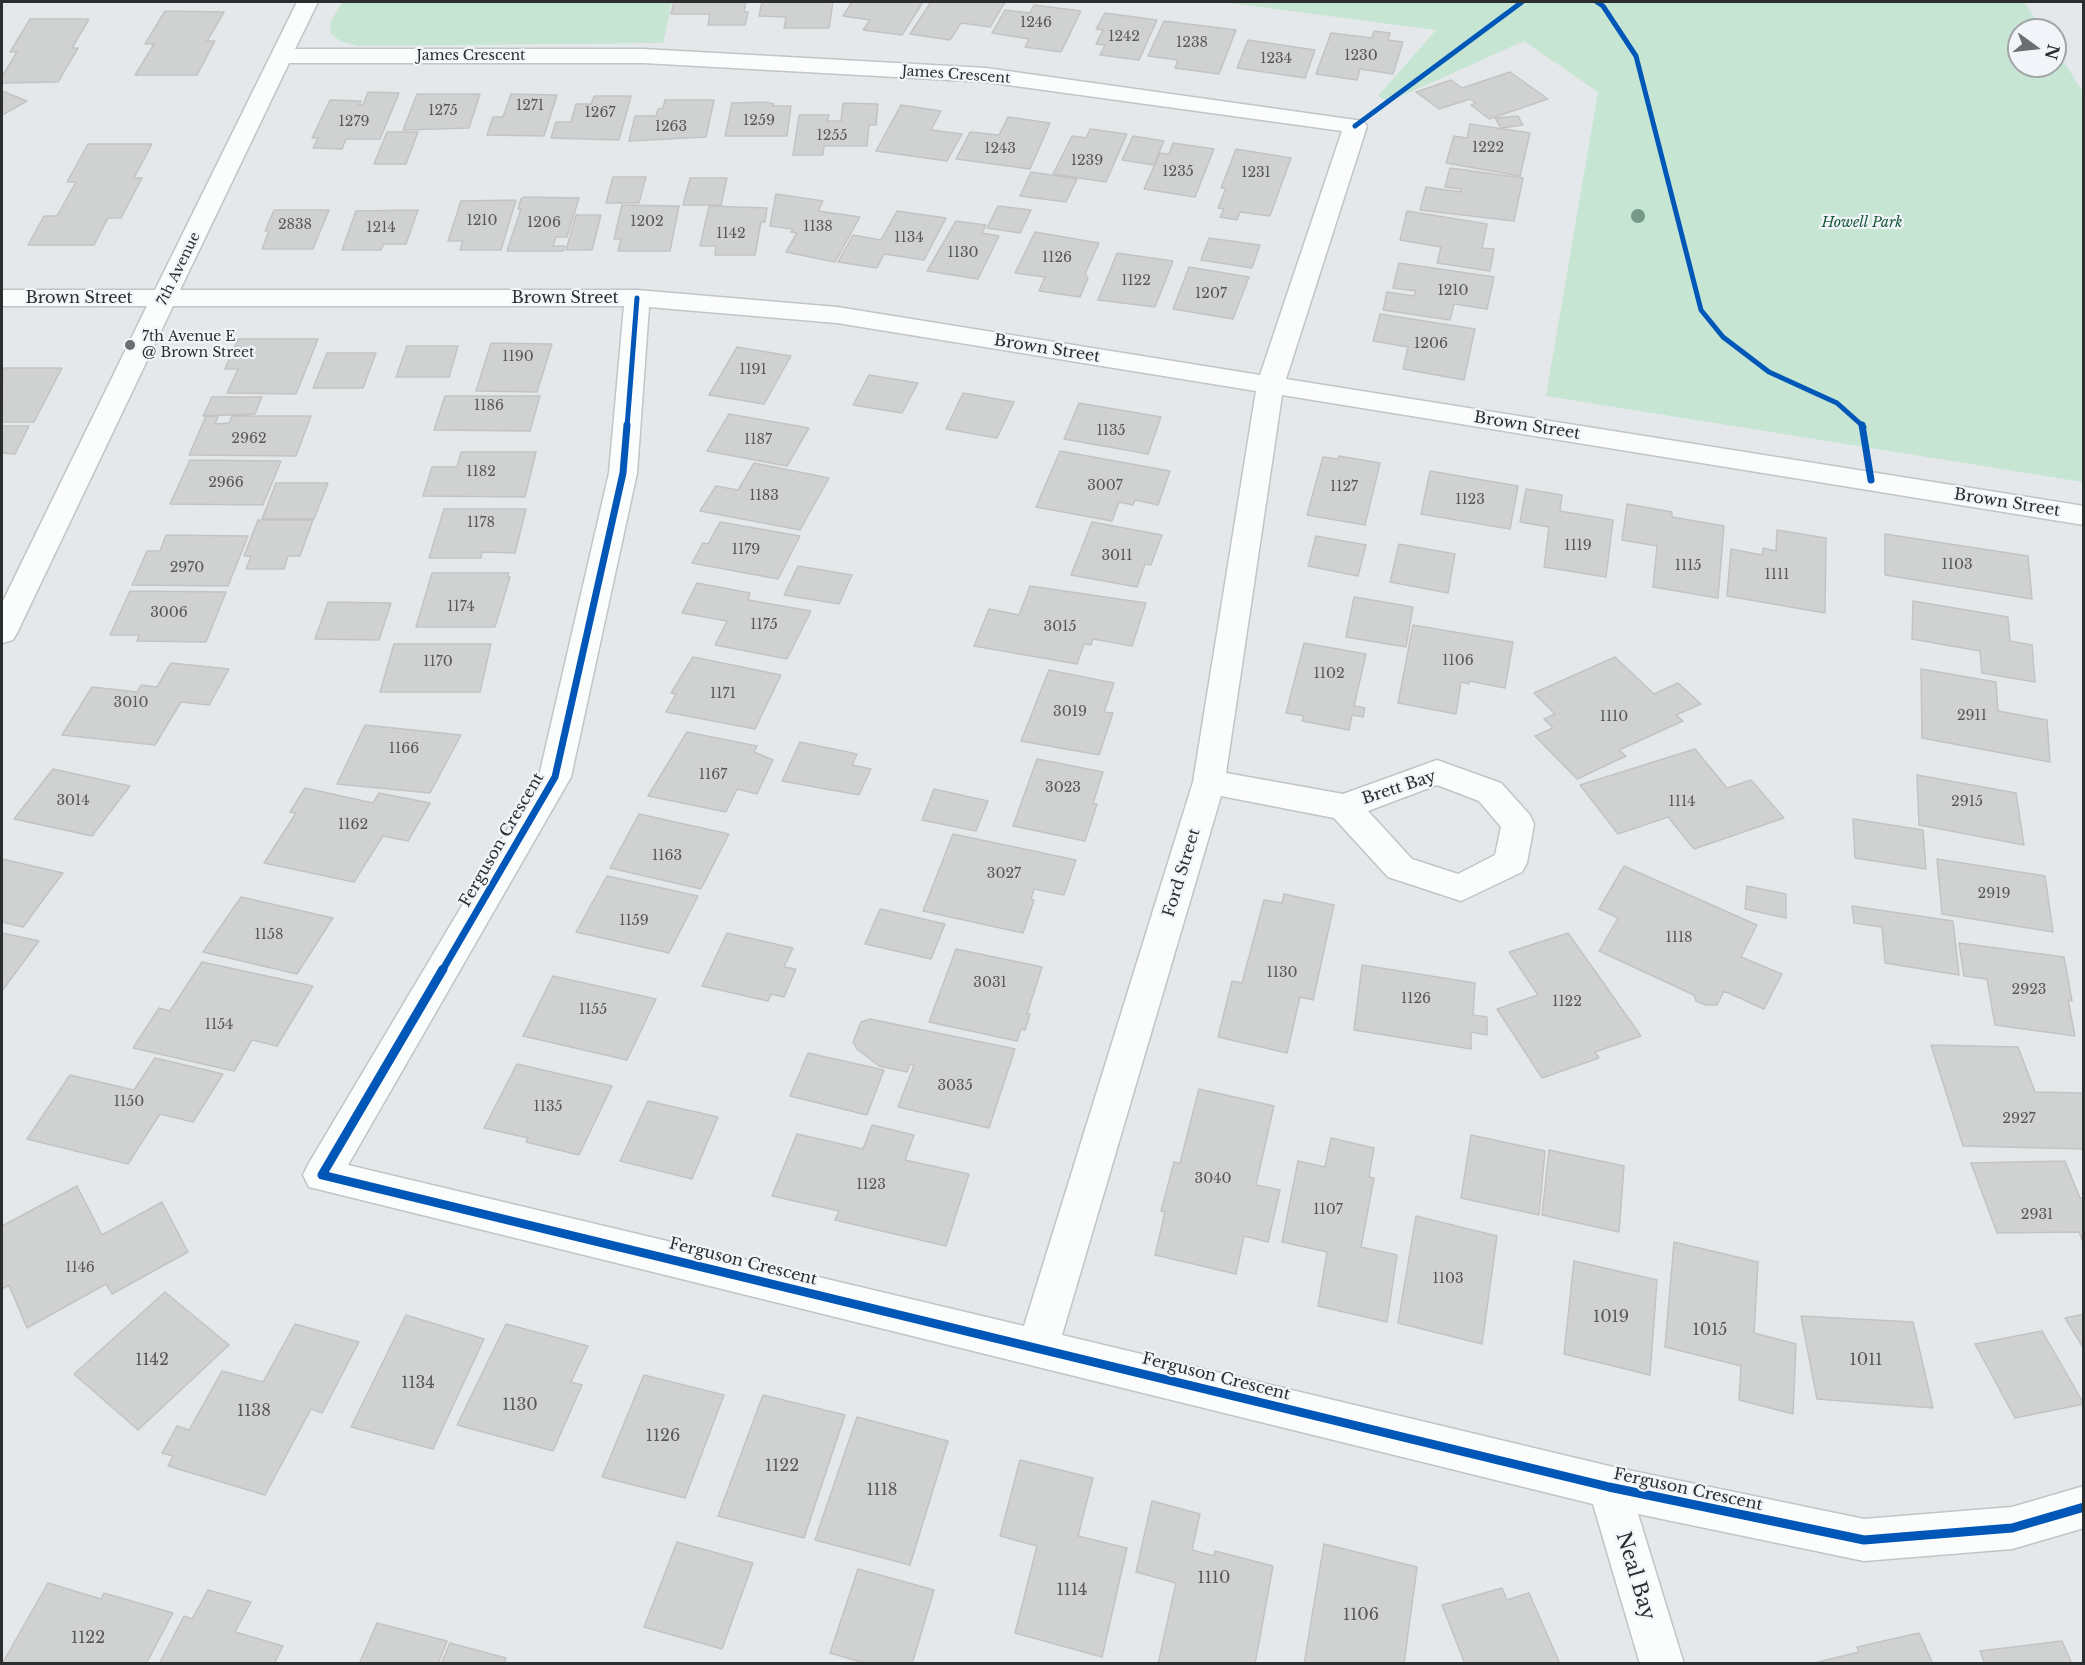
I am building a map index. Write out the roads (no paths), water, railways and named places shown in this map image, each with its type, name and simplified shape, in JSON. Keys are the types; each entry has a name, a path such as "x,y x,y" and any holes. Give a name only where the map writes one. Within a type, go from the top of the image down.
{"street":[{"name":"7th Avenue","path":"2,633 307,2"},
{"name":"James Crescent","path":"280,56 643,56 986,75 1355,126 1270,386"},
{"name":"Brown Street","path":"2,298 637,298 837,315 2084,516"},
{"name":"Ferguson Crescent","path":"637,298 623,473 555,777 322,1175 1609,1487 1864,1540 2012,1528 2084,1507"},
{"name":"Ford Street","path":"1038,1347 1209,782 1270,386"},
{"name":"Brett Bay","path":"1209,782 1344,807 1437,772 1490,792 1518,824 1510,863 1461,888 1400,868 1344,807"},
{"name":"Neal Bay","path":"1609,1487 1662,1664"}],"place":[{"name":"7th Avenue E @ Brown Street","path":"130,345"}],"park label":[{"name":"Howell Park","path":"1862,223"}]}
